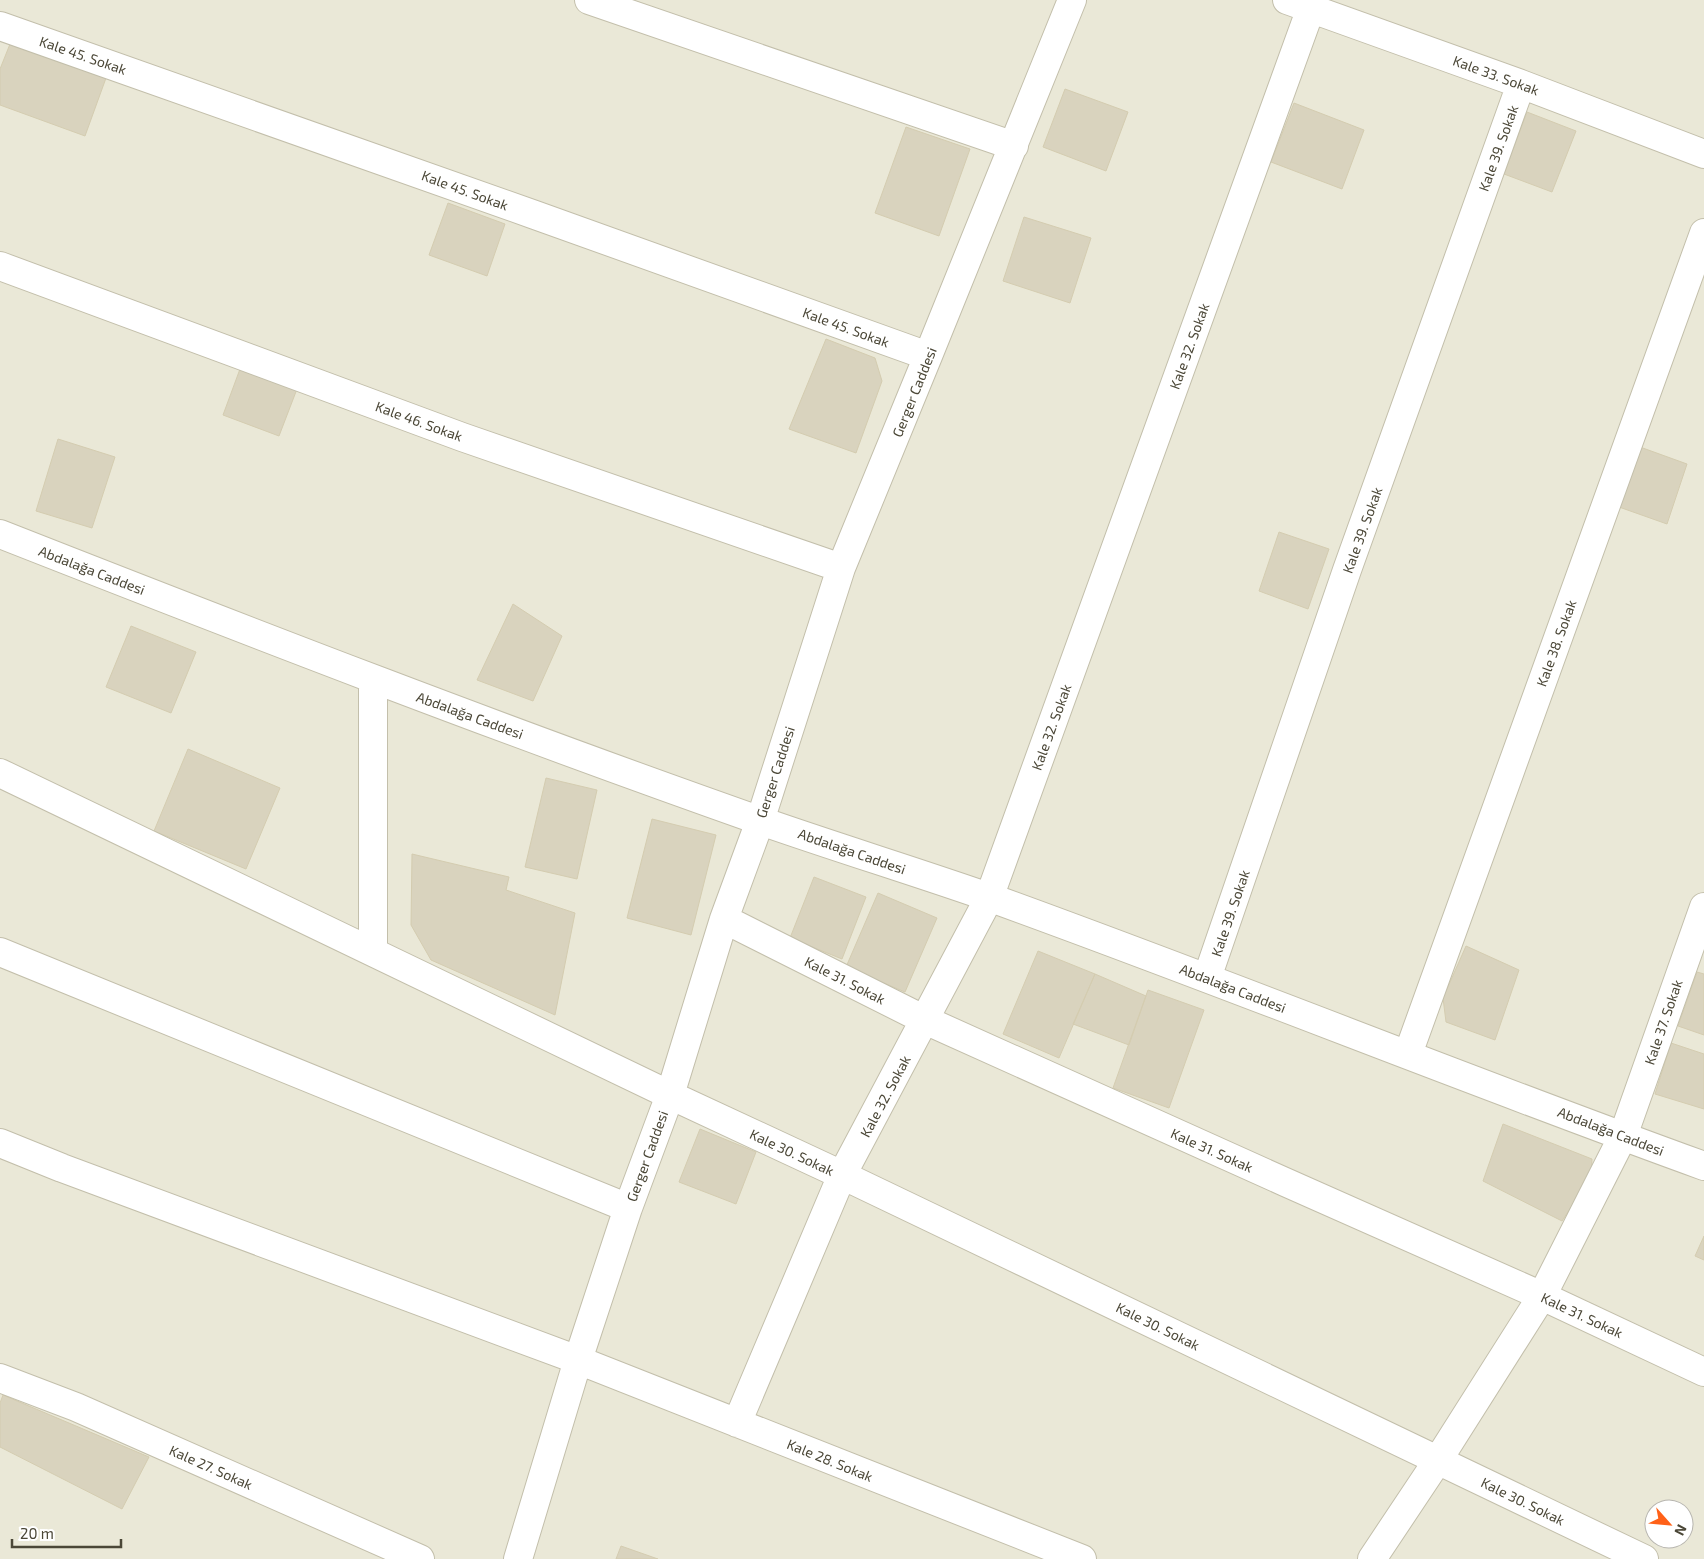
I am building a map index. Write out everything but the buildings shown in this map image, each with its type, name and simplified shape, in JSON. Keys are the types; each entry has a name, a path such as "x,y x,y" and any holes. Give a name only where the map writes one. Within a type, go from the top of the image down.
{"street":[{"path":"588,0 1014,146"},
{"name":"Gerger Caddesi","path":"518,1559 578,1360 628,1208 670,1095 724,919 760,821 841,568 1072,0"},
{"name":"Kale 33. Sokak","path":"1299,4 1521,84 1704,154"},
{"name":"Kale 32. Sokak","path":"737,1423 842,1175 989,898 1299,4"},
{"name":"Kale 45. Sokak","path":"0,26 928,356"},
{"name":"Kale 39. Sokak","path":"1207,978 1347,570 1521,84"},
{"name":"Kale 38. Sokak","path":"1408,1054 1704,233"},
{"name":"Kale 46. Sokak","path":"0,266 462,438 841,568"},
{"name":"Abdalağa Caddesi","path":"0,534 373,680 760,821 989,898 1207,978 1704,1166"},
{"path":"373,680 373,952"},
{"name":"Kale 30. Sokak","path":"0,773 670,1095 842,1175 1644,1559"},
{"name":"Kale 37. Sokak","path":"1372,1559 1438,1460 1542,1296 1623,1136 1704,907"},
{"name":"Kale 31. Sokak","path":"724,919 925,1020 1542,1296 1704,1372"},
{"path":"0,952 628,1208"},
{"name":"Kale 28. Sokak","path":"0,1143 62,1168 578,1360 1082,1559"},
{"name":"Kale 27. Sokak","path":"0,1378 76,1407 420,1559"}],"shaded area":[{"path":"0,0 1704,0 1704,1559 0,1559"}]}
